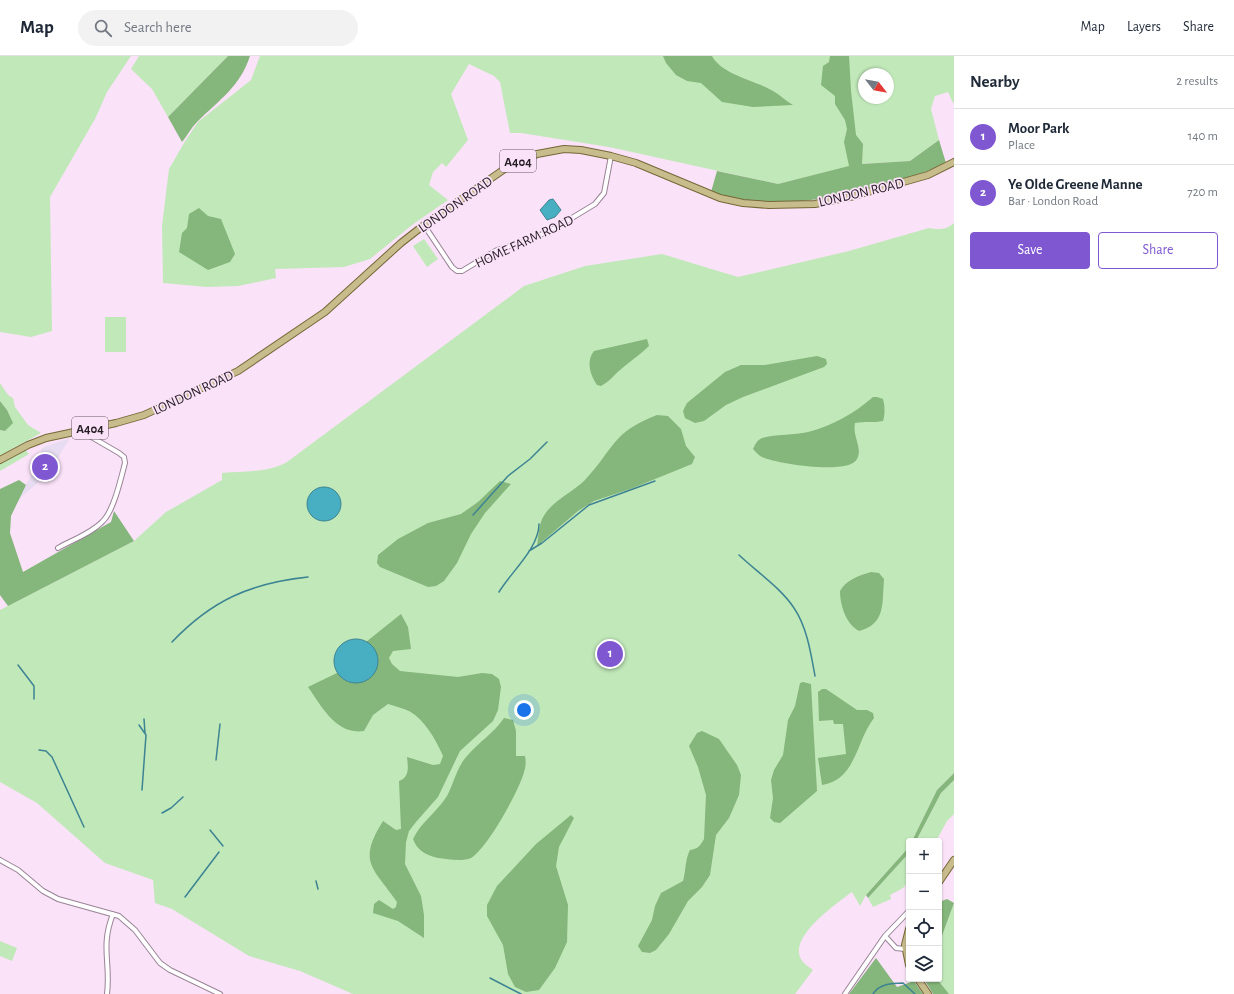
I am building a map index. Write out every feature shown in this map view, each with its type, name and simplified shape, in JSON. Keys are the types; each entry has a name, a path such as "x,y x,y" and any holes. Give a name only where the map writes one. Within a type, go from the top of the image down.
{"main road":[{"name":"LONDON ROAD","path":"0,460 36,441 86,429 116,424 144,415 238,371 325,312 401,243 424,225 506,168 529,156 564,149 581,150 611,156 636,163 720,198 743,203 769,205 815,204 854,196 928,175 954,162"},
{"path":"942,878 954,860"},
{"path":"906,945 906,954"},
{"path":"920,982 928,994"}],"street":[{"name":"HOME FARM ROAD","path":"424,225 456,271 462,271 497,250 530,240 557,227 595,204 604,193 611,156"},
{"path":"58,548 95,528 105,520 125,463 124,457 88,436 86,429"},
{"path":"0,860 18,870 43,891 68,904 113,914 123,919 136,930 154,957 164,967 220,994"},
{"path":"107,994 108,979 105,946 106,934 113,914"},
{"path":"845,994 886,936 906,914"},
{"path":"886,936 896,948 905,950"}],"shaded area":[{"path":"70,438 48,474 20,498 22,491 38,464 41,450 44,447"}],"green space":[{"path":"0,56 131,56 107,92 95,119 50,197 52,331 31,337 0,332"},
{"path":"139,56 228,56 168,117 152,89 131,69"},
{"path":"228,56 250,56 246,67 235,85 195,124 182,142 168,117"},
{"path":"260,56 954,56 954,102 953,103 948,92 935,96 931,109 939,140 910,161 862,164 778,184 609,147 521,133 510,133 500,82 494,76 469,64 451,94 468,140 446,167 442,163 433,172 429,185 448,200 412,225 370,259 344,267 275,269 276,278 238,286 207,287 163,283 162,226 169,169 198,122 251,80"},
{"path":"663,56 712,56 717,63 731,73 766,87 793,105 753,107 722,102 701,83 687,81 676,75 666,63"},
{"path":"830,56 849,56 856,135 863,144 862,164 910,161 939,140 946,163 916,175 870,188 824,198 793,202 755,201 711,192 717,171 778,184 849,166 844,142 847,129 845,120 835,104 835,96 821,85 823,66 829,62"},
{"path":"199,208 208,216 221,219 235,254 230,262 208,270 179,252 182,233 187,228 189,214"},
{"path":"954,223 954,773 937,790 913,838 906,838 906,850 866,895 860,906 852,892 817,920 802,939 799,948 800,957 805,964 813,970 795,994 353,994 300,971 249,956 172,909 155,903 153,880 105,863 37,803 0,782 0,610 134,541 166,512 222,480 222,473 264,470 280,466 287,462 524,286 585,266 662,254 738,277 849,251 929,228 939,229"},
{"path":"424,239 438,259 427,267 413,246"},
{"path":"105,317 126,317 126,352 105,352"},
{"path":"647,339 649,346 646,349 606,383 601,386 597,385 592,377 590,368 590,359 594,351"},
{"path":"817,356 826,359 827,364 824,367 743,397 726,405 704,421 695,423 685,418 683,411 687,403 725,372 741,365 765,365"},
{"path":"0,383 8,395 13,398 15,407 28,425 41,433 0,456 0,430 5,431 7,410 0,401"},
{"path":"873,397 883,399 883,421 855,423 854,428 859,455 852,464 812,467 782,463 762,457 753,449 757,441 762,438 808,432 834,423 851,414"},
{"path":"0,401 7,410 13,423 5,431 0,430"},
{"path":"657,415 668,416 681,429 686,446 695,457 692,464 633,488 594,501 578,511 537,546 541,522 549,509 558,500 585,480 622,435 642,421"},
{"path":"25,450 29,454 0,471 0,464"},
{"path":"19,480 26,485 11,516 10,533 23,572 111,522 114,511 134,541 8,606 0,595 0,489"},
{"path":"500,481 511,484 485,513 471,534 457,563 444,581 436,586 428,587 380,567 377,563 378,555 398,539 428,523 461,514 478,502"},
{"path":"871,572 879,573 884,579 881,611 874,623 868,628 859,631 854,628 847,619 841,602 840,591 849,581"},
{"path":"401,614 408,627 411,649 393,651 389,658 392,664 400,671 458,677 482,673 492,674 499,679 501,687 498,710 493,721 460,751 438,797 409,831 406,842 405,864 421,896 424,915 424,938 398,921 373,913 374,904 379,900 393,909 396,907 397,902 375,872 371,864 371,846 383,821 396,830 401,829 399,781 405,777 408,771 407,757 433,765 440,764 443,756 425,725 409,711 388,704 373,715 364,731 345,729 324,711 308,687 337,673 348,682 363,682 372,646 366,642"},
{"path":"803,682 811,684 817,791 780,823 774,822 770,818 773,798 771,780 774,770 783,755 788,720 795,706 800,683"},
{"path":"822,689 826,689 857,710 867,710 873,713 874,718 868,727 849,768 842,776 833,782 822,785 818,758 846,754 843,724 834,724 833,720 819,721 818,692"},
{"path":"504,718 513,720 516,731 516,756 525,756 526,764 521,780 502,818 485,843 471,858 459,860 438,858 425,854 419,849 413,839 416,833 447,796 458,769 464,759 496,728"},
{"path":"702,731 719,739 737,765 741,775 739,795 729,818 716,835 710,875 702,887 688,901 669,934 656,950 650,953 642,952 638,946 652,920 655,906 661,893 683,881 687,857 690,850 698,847 704,839 706,795 698,767 689,746 697,733"},
{"path":"954,773 954,780 941,793 918,838 913,838 937,790"},
{"path":"954,780 954,814 947,821 938,838 918,838 941,793"},
{"path":"571,815 574,818 559,847 556,866 568,905 567,942 555,968 539,990 526,992 515,987 508,974 503,945 487,916 487,905 497,886 536,844"},
{"path":"906,850 906,856 868,898 866,895"},
{"path":"906,856 906,884 903,888 890,895 891,899 873,907 868,898"},
{"path":"947,899 954,903 942,936 942,910 942,901"},
{"path":"954,903 954,994 949,994 938,982 942,982 942,936"},
{"path":"0,941 17,948 12,961 0,956"},
{"path":"876,958 897,987 915,982 923,994 849,994"},
{"path":"926,982 939,982 949,994 933,994"}],"water":[{"path":"553,199 561,210 555,217 547,220 540,210 549,200"},
{"path":"327,487 334,489 339,494 341,504 339,514 334,519 321,521 314,519 309,514 307,501 309,494 314,489"},
{"path":"356,639 368,643 374,649 378,661 374,673 368,679 356,683 344,679 338,673 334,661 338,649 344,643"}],"waterway":[{"path":"473,515 508,476 530,459 547,442"},
{"path":"529,551 542,543 589,505 655,481"},
{"path":"499,592 530,551 538,533 539,524"},
{"path":"739,555 776,587 794,608 805,632 815,676"},
{"path":"172,642 202,615 234,596 250,589 268,584 308,577"},
{"path":"18,665 34,686 34,699"},
{"path":"144,719 145,733"},
{"path":"216,760 220,724"},
{"path":"139,725 146,735 142,790"},
{"path":"39,750 46,751 52,757 84,827"},
{"path":"162,813 171,808 183,797"},
{"path":"210,830 223,846"},
{"path":"185,897 219,852"},
{"path":"316,881 318,889"},
{"path":"490,978 521,994"},
{"path":"873,994 882,986 903,983 915,994"}],"place":[{"name":"Ye Olde Greene Manne","path":"45,467"},
{"name":"Moor Park","path":"610,654"}]}
